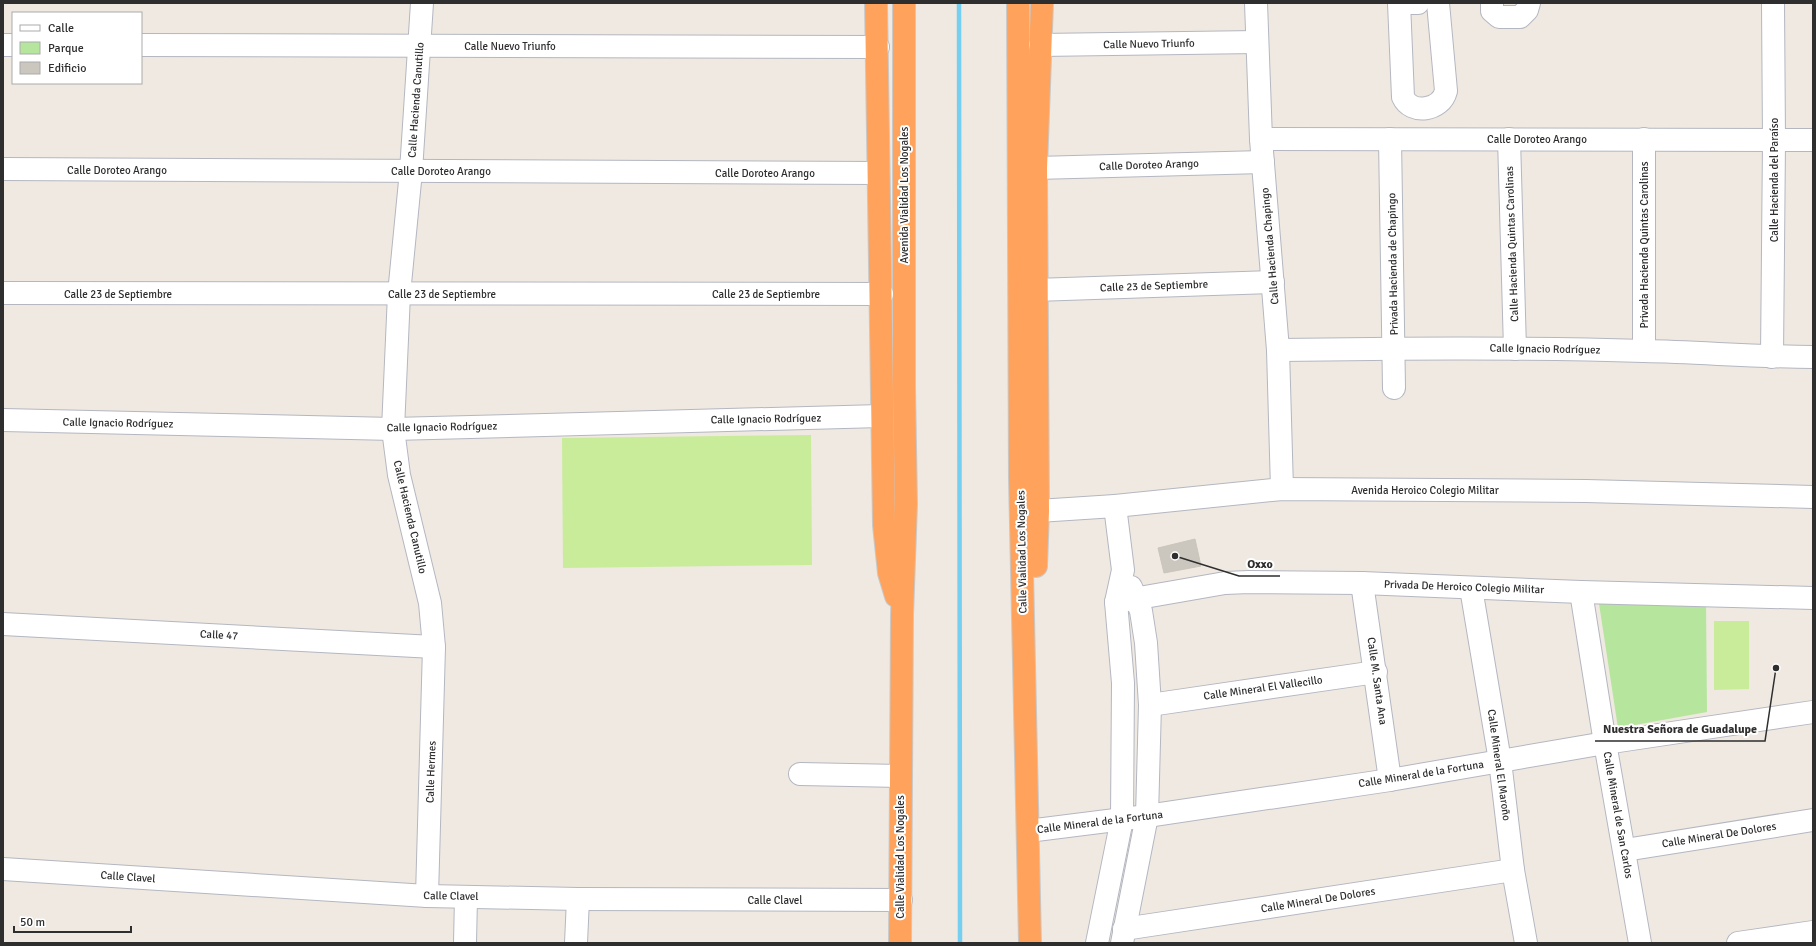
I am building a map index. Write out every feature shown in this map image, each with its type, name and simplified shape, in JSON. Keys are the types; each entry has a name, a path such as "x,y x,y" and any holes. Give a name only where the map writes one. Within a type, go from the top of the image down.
{"highway":[{"path":"876,3 878,47 878,173 882,294 881,416 885,548 889,573 902,615"},
{"name":"Avenida Vialidad Los Nogales","path":"904,3 904,387"},
{"path":"1018,3 1035,290 1038,511 1036,562 1024,665"},
{"path":"1028,165 1040,45 1042,3"},
{"name":"Calle Vialidad Los Nogales","path":"1028,165 1020,478 1030,943"},
{"name":"Calle Vialidad Los Nogales","path":"900,943 902,615 906,504 904,387"}],"street":[{"name":"Calle Hacienda Canutillo","path":"422,3 411,171 399,294 393,429 399,475 430,603 434,647"},
{"name":"Calle Hacienda Chapingo","path":"1256,3 1261,139 1278,350 1282,489"},
{"path":"1418,3 1399,3 1403,97 1406,103 1410,106 1421,108 1439,104 1444,98 1446,91 1438,3"},
{"path":"1492,3 1492,11 1495,14 1506,17 1520,17 1527,10 1529,3"},
{"name":"Calle Hacienda del Paraíso","path":"1772,357 1774,141 1773,3"},
{"name":"Calle Nuevo Triunfo","path":"1040,45 1257,42"},
{"name":"Calle Nuevo Triunfo","path":"142,45 878,47"},
{"name":"Calle Doroteo Arango","path":"1261,139 1813,140"},
{"name":"Privada Hacienda de Chapingo","path":"1390,139 1394,388"},
{"name":"Calle Hacienda Quintas Carolinas","path":"1509,139 1516,349"},
{"name":"Privada Hacienda Quintas Carolinas","path":"1644,139 1644,351"},
{"name":"Calle Doroteo Arango","path":"1028,165 1263,162"},
{"name":"Calle Doroteo Arango","path":"3,169 878,173"},
{"name":"Calle 23 de Septiembre","path":"1035,290 1273,282"},
{"name":"Calle 23 de Septiembre","path":"3,293 882,294"},
{"name":"Calle Ignacio Rodríguez","path":"1278,350 1394,348 1516,349 1644,351 1772,357 1813,357"},
{"name":"Calle Ignacio Rodríguez","path":"3,420 393,429 881,416"},
{"name":"Avenida Heroico Colegio Militar","path":"1038,511 1115,506 1282,489 1586,491 1813,497"},
{"path":"1097,943 1122,819 1123,683 1127,601 1115,506"},
{"name":"Privada De Heroico Colegio Militar","path":"1127,601 1243,582 1362,583 1581,592 1813,598"},
{"name":"Calle M. Santa Ana","path":"1362,583 1376,672 1390,780"},
{"name":"Calle Mineral El Maroño","path":"1471,588 1500,761 1513,870 1526,943"},
{"name":"Calle Mineral de San Carlos","path":"1581,592 1605,743 1625,850 1640,943"},
{"path":"1123,936 1147,816 1150,705 1146,643 1141,611 1127,601"},
{"name":"Calle 47","path":"3,624 434,647"},
{"name":"Calle Hermes","path":"427,896 434,647"},
{"name":"Calle Mineral El Vallecillo","path":"1150,705 1376,672"},
{"name":"Calle Mineral de la Fortuna","path":"1028,831 1147,816 1390,780 1605,743 1813,712"},
{"path":"800,774 900,776"},
{"name":"Calle Mineral De Dolores","path":"1625,850 1813,820"},
{"name":"Calle Clavel","path":"3,869 427,896 578,899 901,900"},
{"name":"Calle Mineral De Dolores","path":"1123,936 1513,870"},
{"path":"465,943 466,897"},
{"path":"576,943 578,899"},
{"path":"1738,943 1813,932"}],"green space":[{"path":"811,435 812,565 563,568 562,438"},
{"path":"1598,597 1706,601 1707,712 1618,728"},
{"path":"1714,621 1749,621 1749,689 1714,690"}],"building":[{"path":"1195,539 1201,566 1164,573 1158,548"}],"waterway":[{"path":"959,3 960,943"}],"place":[{"name":"Oxxo","path":"1175,556"},
{"name":"Nuestra Señora de Guadalupe","path":"1776,668"}]}
